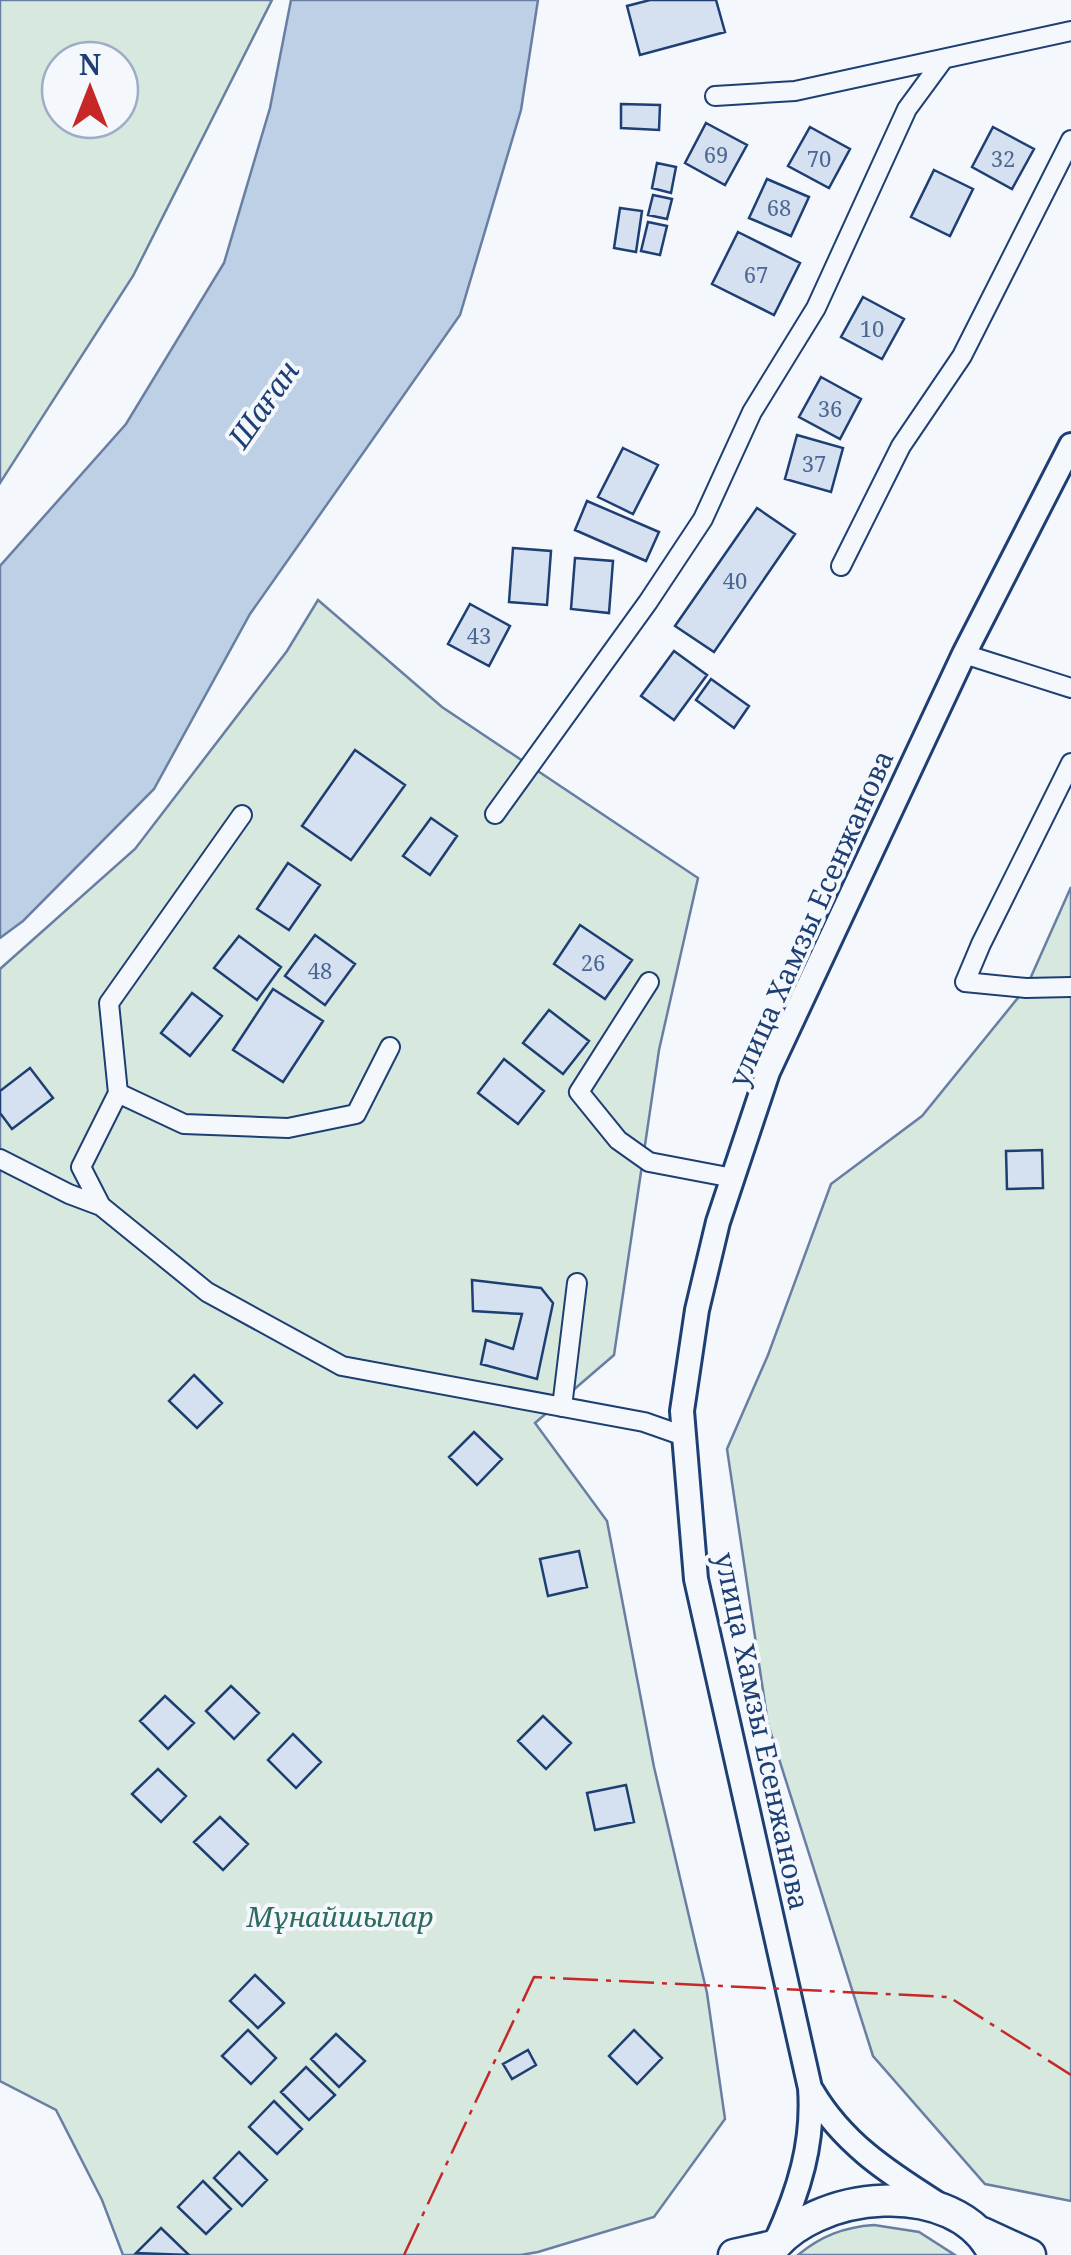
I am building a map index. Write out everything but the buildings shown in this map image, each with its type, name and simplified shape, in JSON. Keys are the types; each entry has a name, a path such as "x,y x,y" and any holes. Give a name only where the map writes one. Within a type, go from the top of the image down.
{"highway":[{"path":"734,2255 771,2250 812,2215 876,2201 936,2208 981,2236 1030,2255"}],"street":[{"path":"714,96 794,91 1071,31"},
{"path":"494,814 648,602 703,518 752,412 816,308 907,109 944,60"},
{"path":"841,566 901,446 962,356 1071,140"},
{"name":"улица Хамзы Есенжанова","path":"810,2088 696,1579 682,1411 697,1310 718,1222 768,1072 964,654 1071,445"},
{"path":"964,654 1071,688"},
{"path":"1071,764 966,982 1026,988 1071,987"},
{"path":"102,1206 81,1167 118,1094 109,1003 242,815"},
{"path":"649,982 579,1092 618,1140 649,1162 732,1178"},
{"path":"118,1094 184,1124 288,1128 356,1114 390,1047"},
{"path":"0,1159 102,1206 207,1292 342,1366 644,1422 684,1436"},
{"path":"562,1407 577,1283"},
{"path":"810,2088 841,2133 868,2158 981,2236"},
{"path":"771,2250 792,2206 810,2139 810,2088"}],"green space":[{"path":"0,0 272,0 133,276 0,483"},
{"name":"Мұнайшылар","path":"318,600 442,707 698,878 659,1050 614,1355 535,1423 607,1521 654,1767 707,1993 725,2119 654,2217 521,2255 123,2255 102,2200 56,2110 0,2081 0,969 135,849 287,651"},
{"path":"1071,887 1071,2201 985,2184 873,2056 768,1724 727,1449 768,1355 831,1184 922,1116 1026,988"},
{"path":"874,2225 919,2232 955,2255 798,2255 833,2234"}],"water":[{"name":"Шаған","path":"291,0 538,0 521,110 460,315 250,614 154,789 23,921 0,938 0,566 126,424 224,263 270,108"}],"power":[{"path":"404,2255 534,1977 949,1997 1071,2075"}]}
